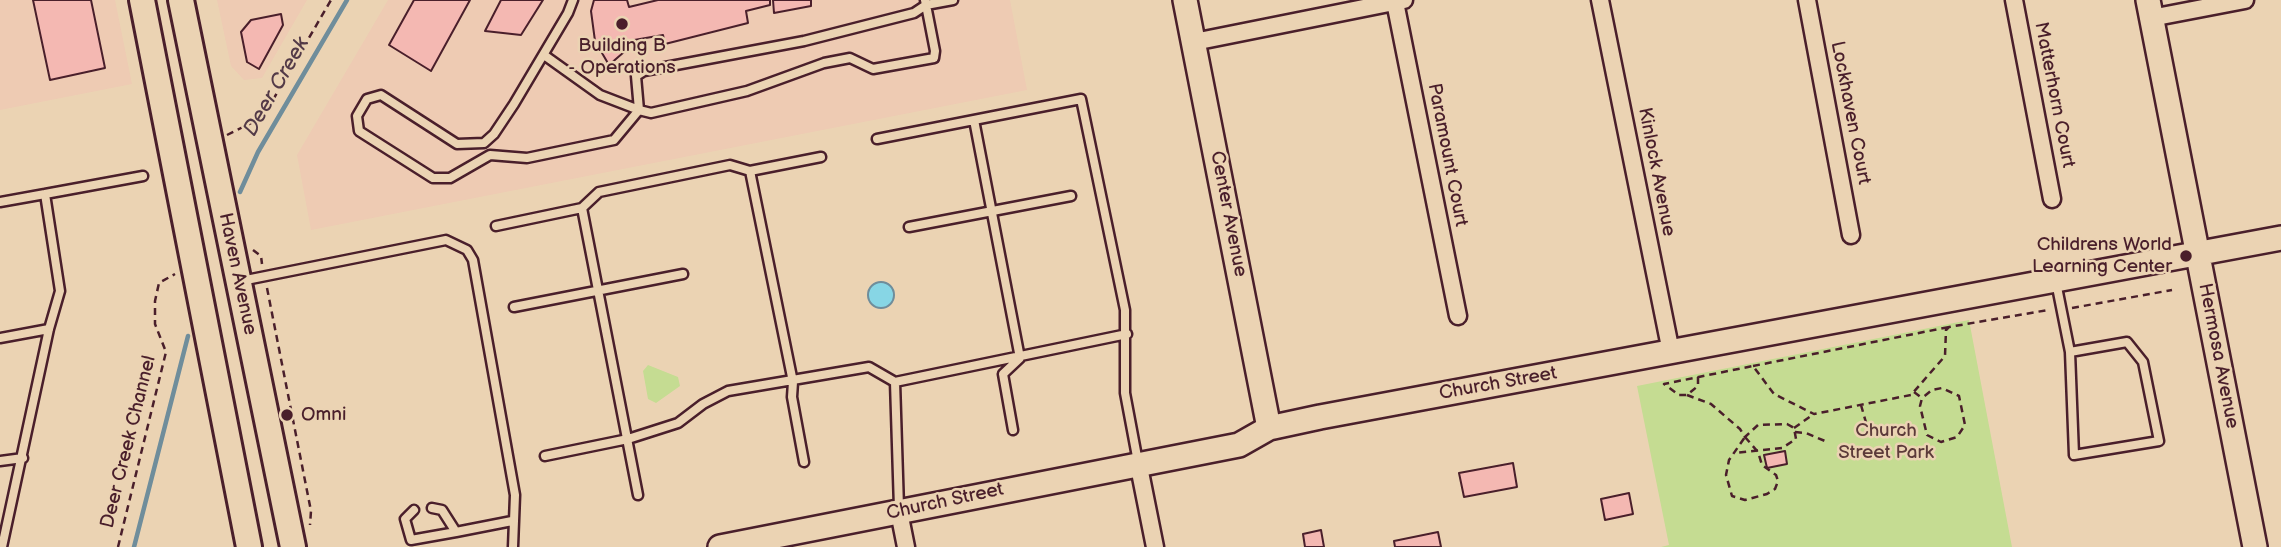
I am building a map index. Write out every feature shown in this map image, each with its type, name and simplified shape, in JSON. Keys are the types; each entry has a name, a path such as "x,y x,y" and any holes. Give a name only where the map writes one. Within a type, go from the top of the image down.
{"main road":[{"name":"Haven Avenue","path":"142,0 249,547"},
{"name":"Haven Avenue","path":"181,0 238,282 301,541"}],"street":[{"name":"Center Avenue","path":"1185,0 1269,428"},
{"name":"Kinlock Avenue","path":"1600,0 1671,352"},
{"name":"Lockhaven Court","path":"1807,0 1852,235"},
{"name":"Matterhorn Court","path":"2014,0 2052,199"},
{"path":"2149,9 2245,0"},
{"path":"1194,42 1399,1"},
{"name":"Paramount Court","path":"1399,1 1458,316"},
{"name":"Hermosa Avenue","path":"2149,9 2255,547"},
{"name":"Church Street","path":"720,547 1238,445 1269,428 2281,238"},
{"path":"1139,463 1155,547"},
{"path":"899,512 906,547"}],"lane":[{"path":"572,0 544,55 494,134 484,143 457,144 381,96 367,99 357,116 359,131 433,178 450,178 489,155 527,158 614,140 639,110 636,76 644,71 804,41 914,13 926,2 953,0"},
{"path":"544,55 600,95 652,113 747,91 824,64 850,58 873,69 934,58 926,2"},
{"path":"877,139 1081,99 1125,310 1125,393 1139,463"},
{"path":"974,120 1020,358"},
{"path":"484,143 489,155"},
{"path":"496,226 582,208 600,192 730,165 750,171 821,157"},
{"path":"750,171 793,382 792,397 804,462"},
{"path":"0,202 143,176"},
{"path":"2,547 49,328 61,291 45,194"},
{"path":"909,227 1071,196"},
{"path":"582,208 638,495"},
{"path":"238,282 446,240 467,250 473,260 515,495 513,547"},
{"path":"514,307 683,274"},
{"path":"2056,280 2070,352 2074,455 2159,441 2143,362 2127,342 2070,352"},
{"path":"0,338 49,328"},
{"path":"545,456 628,439 678,423 703,404 728,391 869,368 895,382 1126,334"},
{"path":"1013,430 1003,374 1020,358"},
{"path":"895,382 899,512"},
{"path":"0,461 23,458"},
{"path":"432,508 442,510 456,532"},
{"path":"414,510 405,519 411,540 512,521"}],"path":[{"path":"227,135 263,117 331,0"},
{"path":"252,249 261,256 311,511 301,541"},
{"name":"Deer Creek Channel","path":"118,547 166,352 155,324 155,301 159,283 177,273"},
{"path":"1825,441 1795,430 1787,424 1758,425 1745,437 1727,467 1728,492 1731,496 1745,500 1767,494 1778,485 1776,475 1762,465 1758,452 1745,437 1740,429 1711,404 1687,395 1679,395 1664,384 2033,311 2062,310 2172,290"},
{"path":"1734,453 1774,452 1796,439 1795,430 1804,418 1914,392 1945,355 1946,330 1949,327"},
{"path":"1753,366 1774,394 1814,414"},
{"path":"1687,395 1698,386 1698,377"},
{"path":"1938,388 1955,392 1961,400 1964,429 1956,437 1941,442 1927,435 1920,406 1922,398 1938,388"},
{"path":"1914,392 1922,398"},
{"path":"1861,405 1870,433"}],"shaded area":[{"path":"0,0 115,0 132,84 0,110"},
{"path":"217,0 307,0 262,78 244,80 231,66"},
{"path":"388,0 1010,0 1027,90 311,230 297,155"}],"green space":[{"name":"Church Street Park","path":"1969,320 2012,547 1661,547 1669,545 1637,386"},
{"path":"648,365 678,377 680,386 656,403 648,399 643,371"}],"water":[{"path":"881,282 890,286 894,295 890,304 881,308 872,304 868,295 872,286"}],"building":[{"path":"33,0 91,0 105,68 50,80"},
{"path":"414,0 470,0 431,71 389,45"},
{"path":"501,0 543,0 521,35 485,31"},
{"path":"594,0 627,0 629,7 658,0 770,0 770,5 746,11 748,23 665,44 663,35 617,43 624,52 609,65 595,41 591,11"},
{"path":"773,0 811,0 811,6 774,13"},
{"path":"281,14 283,25 259,69 247,62 241,32 251,20"},
{"path":"1785,451 1787,464 1767,468 1764,455"},
{"path":"1513,463 1517,487 1464,497 1459,473"},
{"path":"1629,493 1633,514 1605,520 1601,499"},
{"path":"1321,530 1324,547 1305,547 1303,534"},
{"path":"1438,532 1441,547 1395,547 1394,541"}],"waterway":[{"name":"Deer Creek","path":"240,192 258,152 347,0"},
{"name":"Deer Creek","path":"134,547 188,336"}],"place":[{"name":"Building B - Operations","path":"622,24"},
{"name":"Childrens World Learning Center","path":"2186,256"},
{"name":"Omni","path":"287,415"}]}
